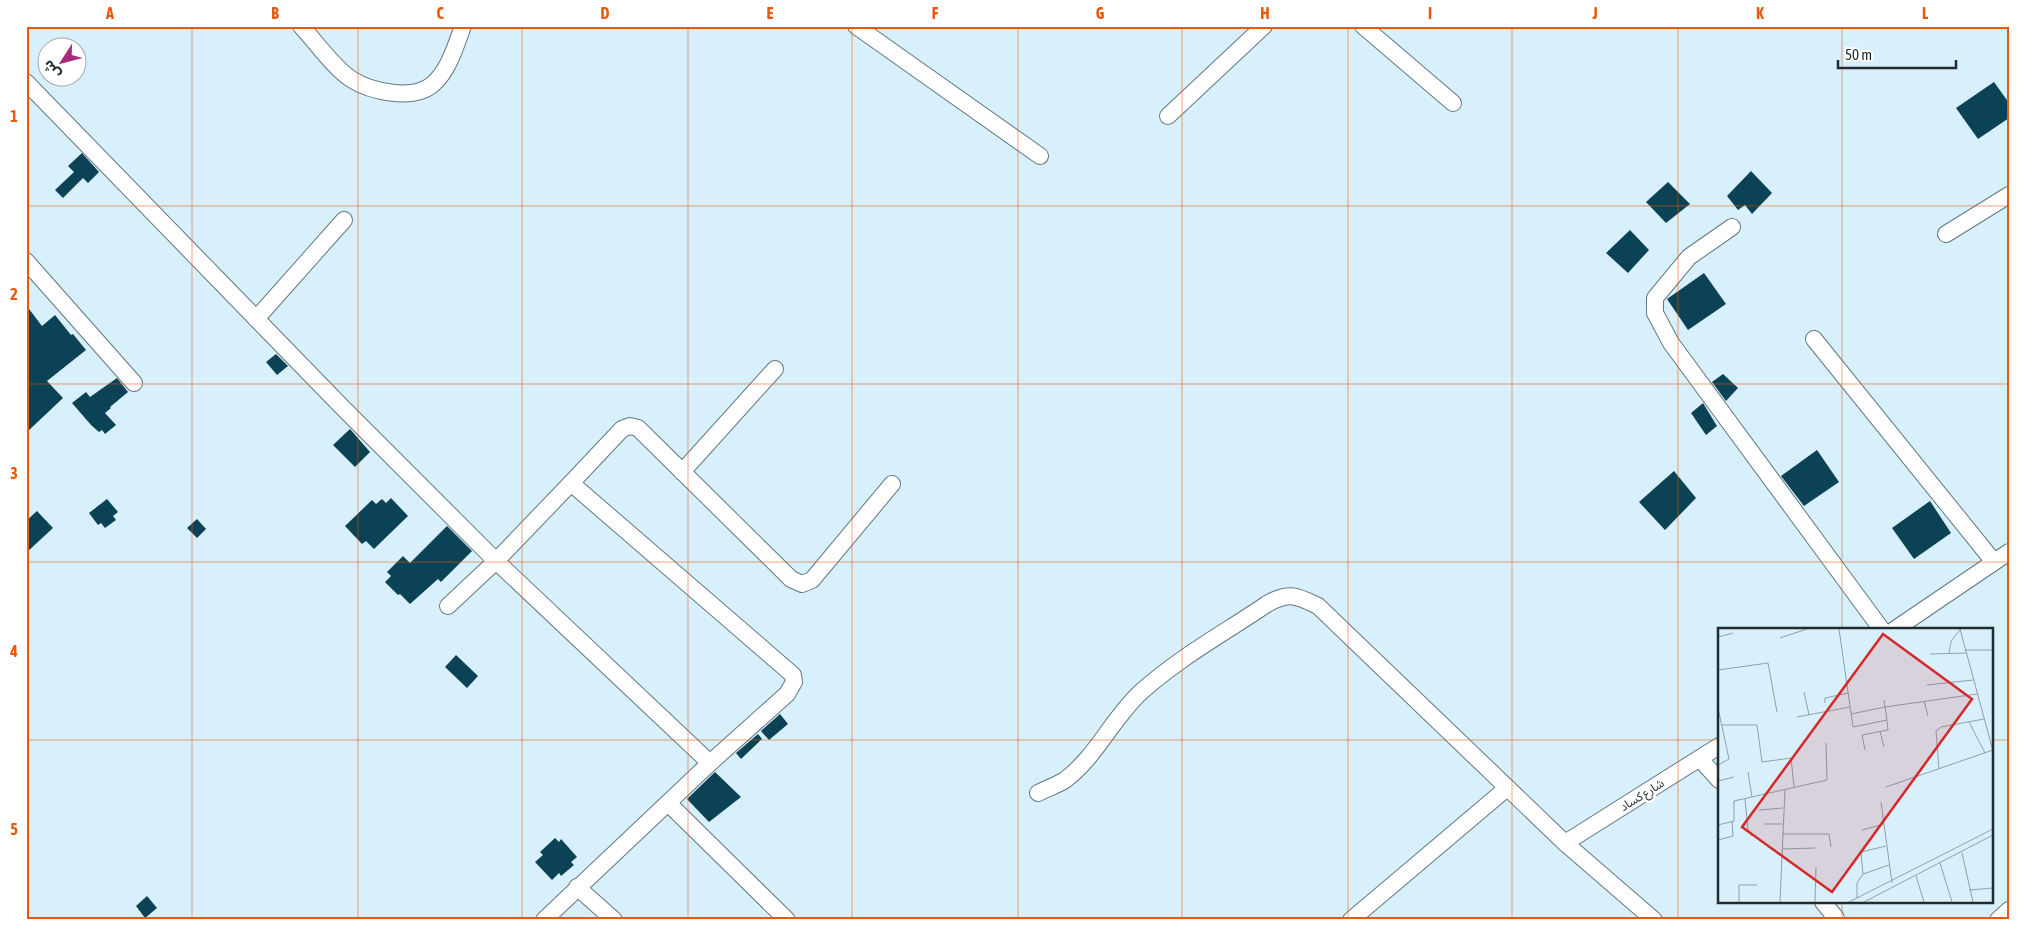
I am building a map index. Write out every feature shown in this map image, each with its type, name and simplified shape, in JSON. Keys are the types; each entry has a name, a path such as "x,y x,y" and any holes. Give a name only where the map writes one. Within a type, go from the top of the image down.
{"street":[{"path":"301,26 350,79 366,86 404,94 422,91 434,83 444,70 463,26"},
{"path":"856,26 1040,156"},
{"path":"1168,116 1264,26"},
{"path":"1363,26 1453,103"},
{"path":"26,82 256,319 496,561 710,763"},
{"path":"1946,234 2009,195"},
{"path":"256,319 344,220"},
{"path":"1732,227 1689,258 1655,298 1655,313 1671,343 1881,628"},
{"path":"26,261 134,384"},
{"path":"1814,339 1994,562"},
{"path":"682,472 775,369"},
{"path":"448,606 496,561 622,429 630,426 638,428 790,579 802,584 812,580 892,484"},
{"path":"544,920 710,763 787,694 794,682 793,675 571,483"},
{"path":"1897,628 2009,552"},
{"path":"1038,793 1065,780 1093,752 1130,702 1143,690 1178,663 1278,597 1291,595 1318,606 1565,843 1654,920"},
{"name":"شارع كساد","path":"1565,843 1718,747"},
{"path":"1700,758 1718,779"},
{"path":"1351,920 1507,788"},
{"path":"668,803 787,920"},
{"path":"578,887 614,920"},
{"path":"1825,904 1836,918"},
{"path":"1998,920 2009,910"}],"building":[{"path":"1994,82 2009,103 2009,118 1978,139 1956,108"},
{"path":"82,153 99,172 88,183 83,178 63,198 55,190 74,172 68,166"},
{"path":"1751,171 1772,193 1752,214 1745,205 1738,210 1727,196"},
{"path":"1668,182 1690,204 1666,223 1646,202"},
{"path":"1630,230 1649,250 1628,273 1606,253"},
{"path":"1704,273 1726,304 1688,330 1667,299"},
{"path":"26,305 42,326 55,315 86,350 47,381 63,398 26,433"},
{"path":"276,354 288,366 277,375 266,362"},
{"path":"1723,374 1738,388 1726,401 1712,382"},
{"path":"117,378 128,392 105,413 116,425 105,434 102,430 99,432 91,425 72,403 86,392 90,397"},
{"path":"1703,403 1717,426 1706,435 1691,413"},
{"path":"350,429 370,452 355,467 333,445"},
{"path":"1817,450 1839,482 1804,506 1781,476"},
{"path":"1674,471 1696,498 1665,530 1639,502"},
{"path":"391,498 408,516 374,549 366,541 362,544 345,526 372,500 376,504 382,499 386,503"},
{"path":"107,499 118,512 113,516 116,520 105,528 101,523 98,525 89,513"},
{"path":"1930,501 1951,533 1914,559 1892,528"},
{"path":"37,511 53,528 26,553 26,521"},
{"path":"197,519 206,529 197,538 187,528"},
{"path":"447,526 472,551 441,582 438,579 410,604 385,582 391,576 387,572 403,556 410,563"},
{"path":"456,655 478,676 467,688 445,667"},
{"path":"780,714 788,724 769,740 761,731"},
{"path":"758,734 762,739 741,759 736,753"},
{"path":"715,772 741,797 709,822 687,799"},
{"path":"555,838 559,842 561,839 577,857 571,862 574,865 561,876 559,873 552,880 535,862 543,855 540,852"},
{"path":"147,896 157,908 145,918 136,906"}]}
